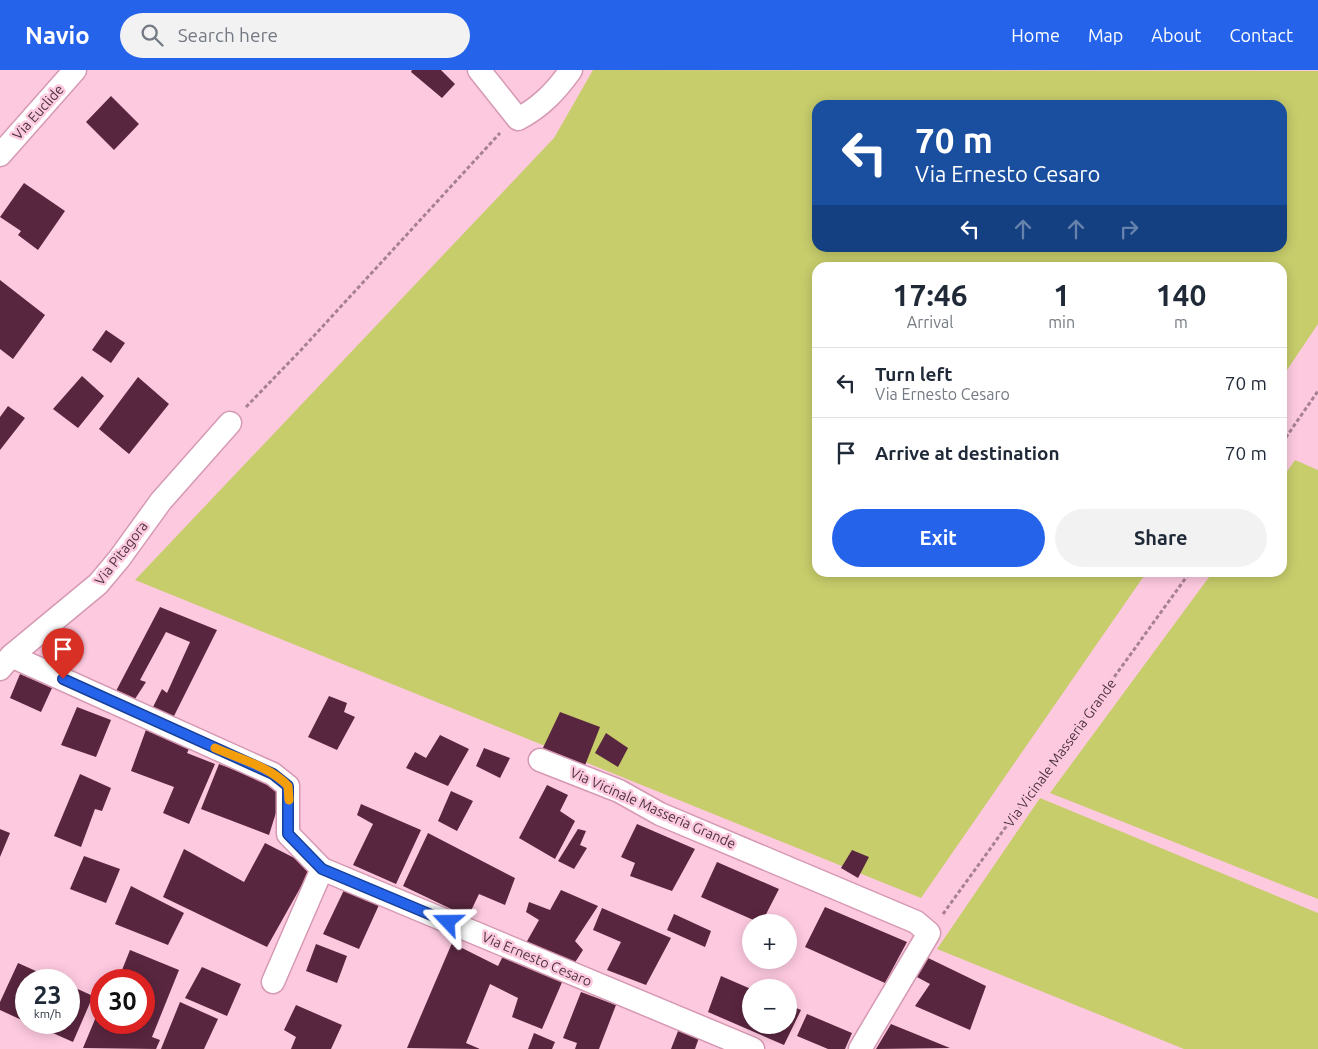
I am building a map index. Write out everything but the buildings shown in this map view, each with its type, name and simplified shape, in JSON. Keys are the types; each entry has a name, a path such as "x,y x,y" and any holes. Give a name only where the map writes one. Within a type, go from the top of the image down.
{"street":[{"name":"Via Euclide","path":"0,154 76,70"},
{"path":"479,70 518,119 541,106 571,70"},
{"name":"Via Pitagora","path":"6,663 98,584 119,559 161,501 230,423"},
{"name":"Via Ernesto Cesaro","path":"6,663 273,774 288,786 288,834 322,869 753,1049"},
{"name":"Via Vicinale Masseria Grande","path":"540,760 619,791 660,814 916,922 929,933"},
{"path":"273,982 322,869"},
{"path":"860,1049 929,933"}],"path":[{"path":"230,423 301,350 500,133 518,119"},
{"path":"1287,436 1318,391"},
{"name":"Via Vicinale Masseria Grande","path":"929,933 1186,577"}],"green space":[{"path":"593,70 1318,71 1318,324 1287,370 1287,262 812,262 812,577 1143,577 921,898 135,580 554,138"},
{"path":"1295,460 1318,470 1318,899 1050,793 1209,577 1287,577 1287,471"},
{"path":"1040,798 1318,913 1318,1049 1184,1049 937,949"}],"slow traffic":[{"path":"215,748 273,774 282,780 288,786 289,800"}],"route":[{"path":"63,679 273,774 288,786 288,834 322,869 448,922"}]}
